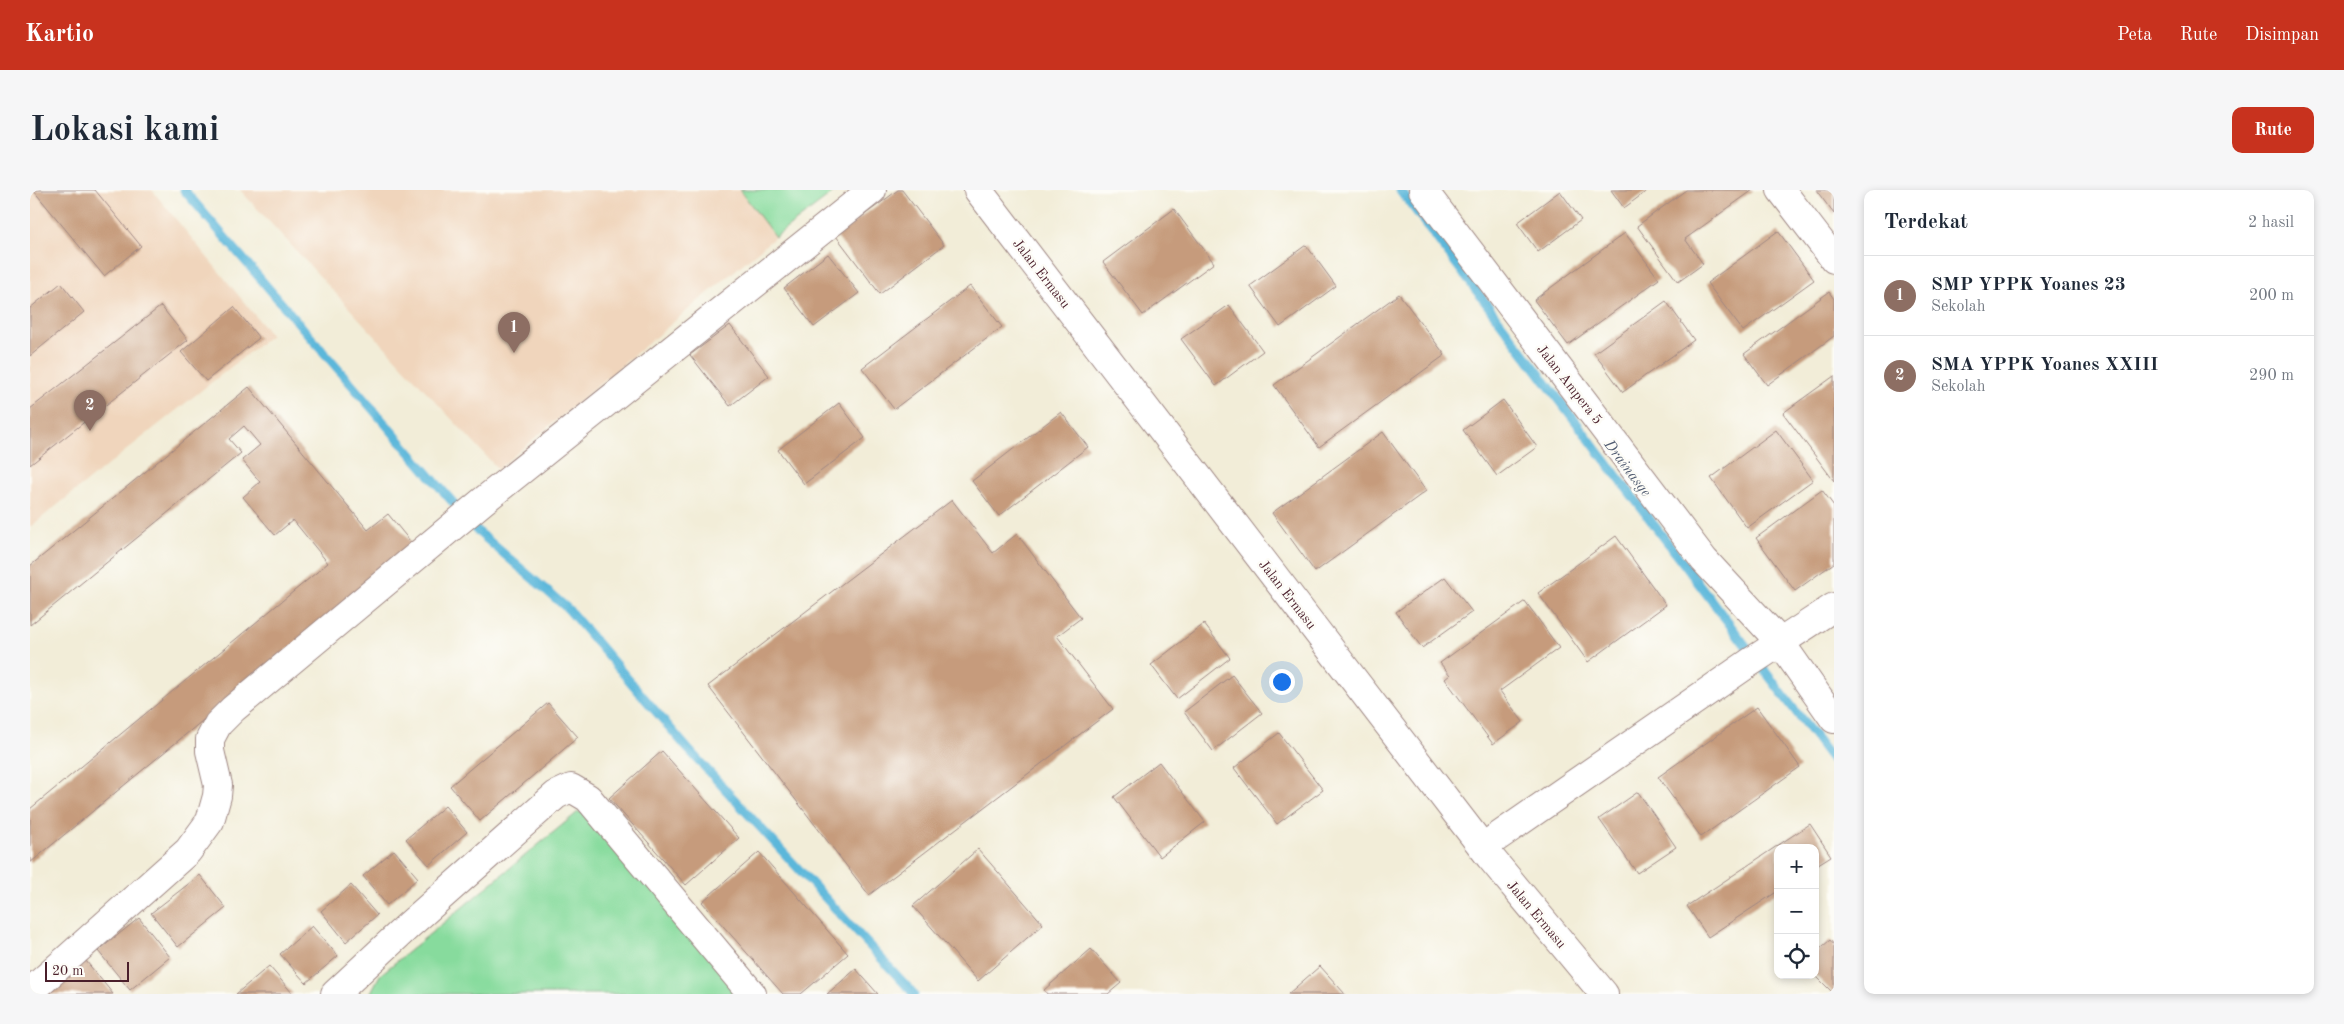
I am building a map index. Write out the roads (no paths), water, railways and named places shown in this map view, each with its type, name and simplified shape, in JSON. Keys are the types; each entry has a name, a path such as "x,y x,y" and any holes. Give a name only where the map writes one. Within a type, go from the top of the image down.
{"street":[{"path":"30,992 194,844 210,821 218,786 210,751 210,738 218,724 233,708 483,501 872,190"},
{"name":"Jalan Ermasu","path":"978,190 1483,847 1604,994"},
{"name":"Jalan Ampera 5","path":"1423,190 1704,560 1780,642 1834,719"},
{"path":"1781,190 1834,260"},
{"path":"1483,847 1780,642 1834,607"},
{"path":"340,992 409,925 556,795 571,788 588,798 752,994"}],"waterway":[{"path":"184,190 456,506"},
{"name":"Drainasge","path":"1400,190 1834,762"},
{"path":"475,529 568,609 688,749 914,994"}],"place":[{"name":"SMP YPPK Yoanes 23","path":"514,353"},
{"name":"SMA YPPK Yoanes XXIII","path":"90,431"}]}
